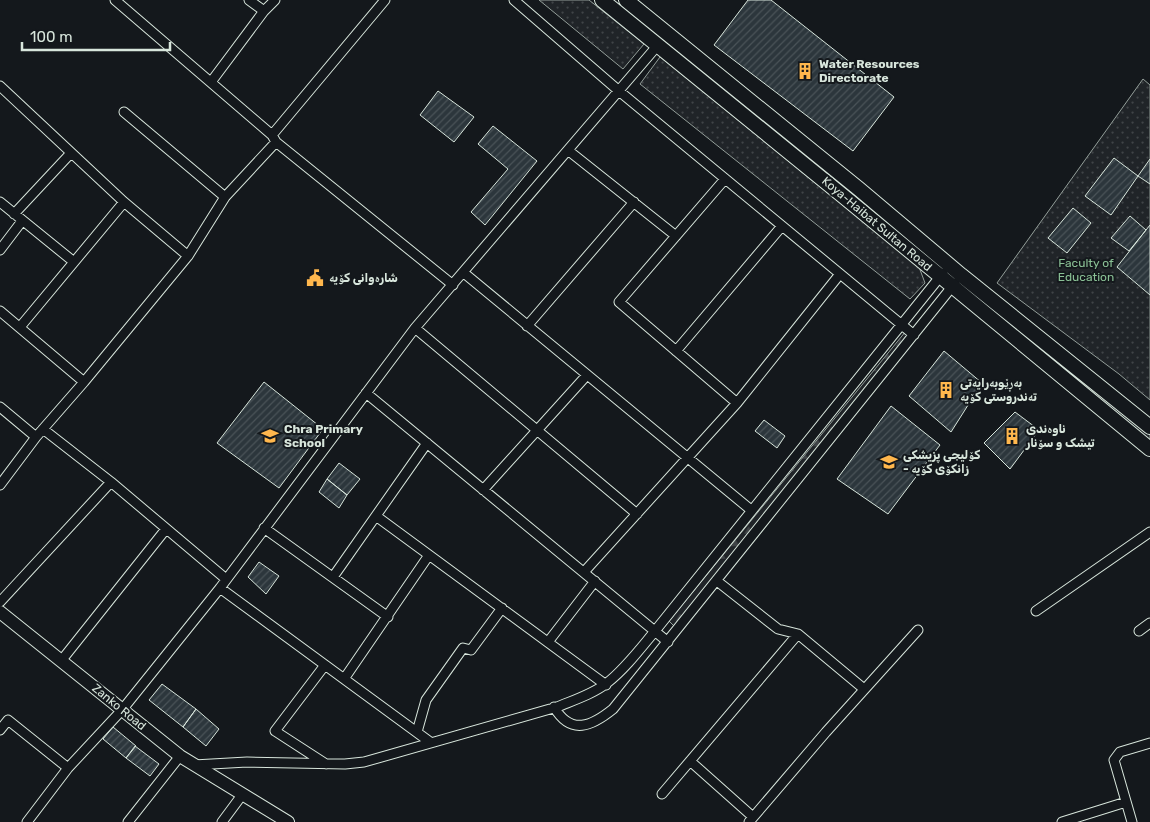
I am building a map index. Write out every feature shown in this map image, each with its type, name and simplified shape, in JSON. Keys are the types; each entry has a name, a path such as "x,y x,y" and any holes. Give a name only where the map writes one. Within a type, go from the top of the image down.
{"main road":[{"name":"Koya-Haibat Sultan Road","path":"602,0 1150,450"},
{"name":"Koya-Haibat Sultan Road","path":"626,0 1150,427"}],"street":[{"path":"115,0 274,139 453,285"},
{"path":"249,0 264,12"},
{"path":"211,82 275,0"},
{"path":"0,484 43,429 188,256 225,197 385,0"},
{"path":"514,0 619,91 914,335"},
{"path":"28,822 68,768 122,710 220,588 415,328 658,45"},
{"path":"0,86 124,202 188,256"},
{"path":"124,112 225,197"},
{"path":"569,150 676,236"},
{"path":"14,214 71,153"},
{"path":"725,179 620,302 737,403"},
{"path":"0,202 74,262"},
{"path":"20,327 124,202"},
{"path":"527,326 634,202"},
{"path":"0,250 22,221"},
{"path":"676,351 782,226"},
{"path":"194,765 246,762 345,764 374,760 430,742 554,708 606,685 655,631 751,510 902,326 949,265"},
{"path":"464,273 751,510"},
{"path":"584,572 737,403 840,274"},
{"path":"554,708 559,717 570,725 587,725 599,720 613,708 668,642 961,274"},
{"path":"0,311 84,382"},
{"path":"415,328 637,514"},
{"path":"483,490 587,376"},
{"path":"366,393 668,642"},
{"path":"0,407 36,438"},
{"path":"43,429 111,482 226,579"},
{"path":"333,577 427,443"},
{"path":"0,602 111,482"},
{"path":"376,516 606,685"},
{"path":"264,528 388,616"},
{"path":"61,660 166,529"},
{"path":"1036,611 1150,532"},
{"path":"344,679 429,555"},
{"path":"548,642 595,581"},
{"path":"695,581 708,592"},
{"path":"716,581 778,629 798,634 864,689"},
{"path":"220,588 430,742"},
{"path":"417,732 426,700 464,648 471,650 502,608"},
{"name":"Zanko Road","path":"0,612 180,756 288,822"},
{"path":"1140,631 1150,623"},
{"path":"690,761 751,820 864,689 918,630"},
{"path":"662,794 798,634"},
{"path":"325,665 275,730 326,764"},
{"path":"0,713 68,768"},
{"path":"0,730 8,720"},
{"path":"1132,822 1114,760 1120,752 1150,743"},
{"path":"128,822 180,756"},
{"path":"222,822 242,795"},
{"path":"1062,822 1126,802"}],"green space":[{"path":"539,0 589,0 644,44 623,69"},
{"path":"660,57 919,267 925,283 910,299 640,84"},
{"name":"Faculty of Education","path":"1143,79 1150,85 1150,400 1119,374 997,283"},
{"path":"966,284 1150,435 1150,443 963,288"},
{"path":"906,331 910,336 674,626 669,621"}],"building":[{"name":"Water Resources Directorate","path":"748,0 771,0 894,97 853,151 714,45"},
{"path":"438,91 474,117 454,142 420,115"},
{"path":"493,126 537,161 485,225 471,212 508,169 478,144"},
{"path":"1114,158 1138,176 1111,215 1085,196"},
{"path":"1150,159 1150,184 1138,176"},
{"path":"1073,208 1091,223 1067,253 1048,238"},
{"path":"1130,216 1146,230 1129,251 1111,238"},
{"path":"1150,225 1150,295 1117,267"},
{"name":"بەڕێوبەرایەتی تەندروستی کۆیە","path":"944,351 982,383 951,432 909,396"},
{"name":"Chra Primary School","path":"264,382 323,429 279,488 217,443"},
{"name":"کۆلیجی پزیشکی - زانکۆی کۆیە","path":"891,406 940,445 888,514 837,479"},
{"name":"ناوەندی تیشک و سۆنار","path":"1015,412 1039,430 1010,469 984,443"},
{"path":"764,420 785,436 777,448 755,431"},
{"path":"339,463 360,479 347,495 327,479"},
{"path":"327,479 347,495 339,508 319,492"},
{"path":"259,562 279,576 266,594 248,577"},
{"path":"162,684 196,709 183,727 149,700"},
{"path":"196,709 219,729 206,746 183,727"},
{"path":"113,727 136,746 126,758 103,739"},
{"path":"135,746 159,764 150,776 126,758"}],"place":[{"name":"Water Resources Directorate","path":"805,71"},
{"name":"شارەوانی کۆیە","path":"315,278"},
{"name":"بەڕێوبەرایەتی تەندروستی کۆیە","path":"946,390"},
{"name":"Chra Primary School","path":"270,436"},
{"name":"ناوەندی تیشک و سۆنار","path":"1012,436"},
{"name":"کۆلیجی پزیشکی - زانکۆی کۆیە","path":"889,462"}]}
